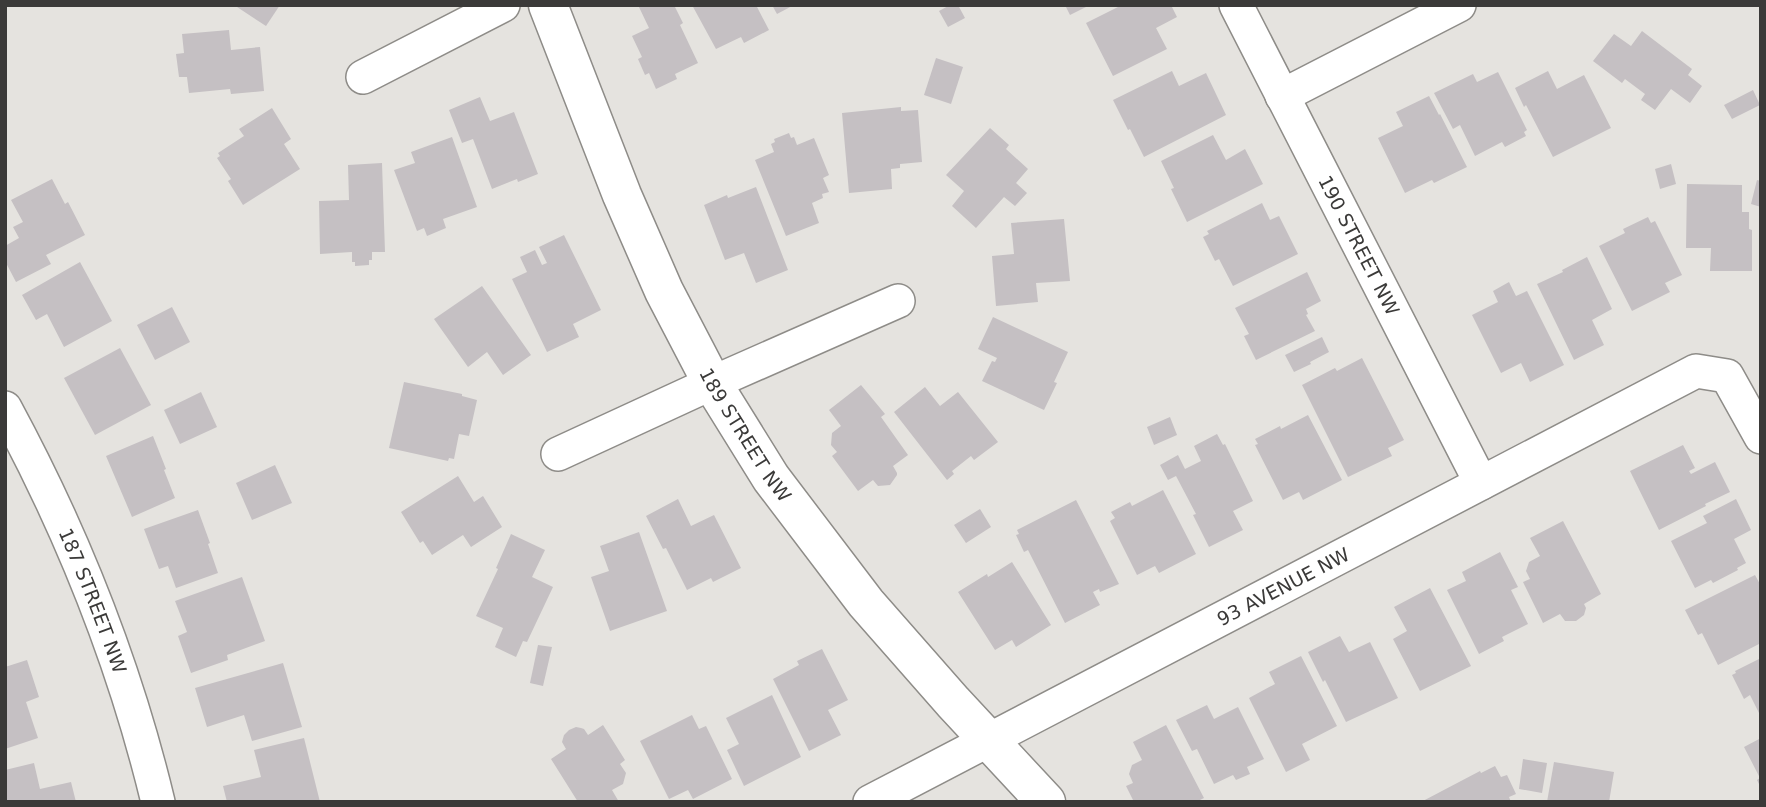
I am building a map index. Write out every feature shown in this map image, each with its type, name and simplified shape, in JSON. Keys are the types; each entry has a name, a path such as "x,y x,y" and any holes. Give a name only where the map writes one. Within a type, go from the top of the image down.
{"street":[{"path":"363,77 503,5"},
{"name":"189 STREET NW","path":"548,5 622,195 664,291 712,383 771,478 866,603 1046,802"},
{"name":"190 STREET NW","path":"1236,5 1481,483"},
{"path":"1282,96 1459,5"},
{"path":"558,454 898,301"},
{"name":"93 AVENUE NW","path":"870,802 1696,371 1727,376 1761,437"},
{"name":"187 STREET NW","path":"5,408 35,463 88,583 129,703 158,802"}],"building":[{"path":"234,5 280,5 266,26"},
{"path":"638,5 674,5 683,23 680,25 698,63 675,74 677,79 656,89 649,73 645,75 638,59 642,57 632,36 649,28"},
{"path":"692,5 756,5 769,30 744,43 741,37 716,49"},
{"path":"772,5 794,5 777,14"},
{"path":"950,5 958,5 965,18 948,27 939,11"},
{"path":"1065,5 1090,5 1070,15"},
{"path":"1122,5 1171,5 1177,17 1156,28 1167,49 1113,76 1086,23"},
{"path":"229,30 231,50 260,47 264,91 231,94 230,89 189,93 187,77 179,77 176,54 184,53 182,34"},
{"path":"1642,31 1692,69 1688,75 1702,86 1690,103 1671,89 1655,110 1641,100 1645,94 1625,79 1622,83 1593,61 1614,34 1631,46"},
{"path":"936,58 963,67 951,104 924,95"},
{"path":"1172,71 1179,86 1206,73 1226,115 1144,157 1113,100"},
{"path":"1548,71 1557,89 1584,75 1611,128 1553,157 1515,88"},
{"path":"1498,72 1527,130 1524,132 1526,136 1505,147 1502,142 1475,156 1460,125 1453,129 1434,93 1473,74 1477,82"},
{"path":"1753,90 1760,105 1732,119 1724,105"},
{"path":"1429,96 1467,167 1405,193 1378,138 1403,126 1396,112"},
{"path":"480,97 490,121 514,112 538,174 492,189 473,139 462,143 449,110"},
{"path":"901,107 901,111 918,110 922,162 900,164 900,168 891,169 892,189 849,193 842,113"},
{"path":"272,108 291,139 284,144 300,169 243,205 228,181 231,179 217,158 220,156 218,153 244,136 239,129"},
{"path":"990,128 1009,145 1006,149 1028,169 1016,183 1027,193 1015,206 1004,197 976,228 952,206 964,191 946,175"},
{"path":"789,133 797,145 814,138 829,175 823,178 829,192 822,194 823,198 812,203 819,223 786,236 755,160 774,152 771,144 775,142 774,139"},
{"path":"1213,135 1226,160 1245,149 1263,184 1187,222 1161,161"},
{"path":"452,137 477,207 443,219 446,228 427,236 424,228 417,231 394,170 415,163 411,152"},
{"path":"382,163 385,252 372,252 369,265 355,266 352,252 320,254 319,201 349,200 348,165"},
{"path":"1671,164 1676,184 1660,189 1655,169"},
{"path":"52,179 65,204 68,202 85,235 46,255 51,264 16,282 5,261 5,246 19,238 13,227 23,222 11,200"},
{"path":"1757,180 1761,181 1761,207 1751,204"},
{"path":"1687,184 1742,185 1742,212 1749,212 1749,229 1752,230 1752,271 1710,271 1711,248 1686,248"},
{"path":"756,187 788,270 756,283 744,253 725,260 704,205"},
{"path":"1262,203 1270,220 1279,216 1298,254 1233,286 1219,259 1215,261 1203,237 1209,234 1207,231"},
{"path":"1648,217 1651,223 1655,221 1682,275 1665,283 1670,292 1632,311 1599,246 1625,233 1623,229"},
{"path":"1064,219 1070,281 1036,283 1038,302 996,306 992,256 1014,254 1011,223"},
{"path":"564,235 601,310 573,324 579,337 547,352 512,279 527,272 520,257 535,250 542,265 547,263 539,247"},
{"path":"1587,257 1612,309 1592,320 1604,345 1574,360 1537,284"},
{"path":"80,262 112,321 64,347 47,314 36,320 22,295"},
{"path":"1307,272 1321,301 1306,309 1306,315 1315,331 1256,360 1244,336 1249,334 1235,308"},
{"path":"1509,282 1516,296 1527,291 1564,365 1530,382 1521,363 1501,373 1472,315 1498,302 1493,291"},
{"path":"482,286 531,355 503,375 487,352 468,367 434,319"},
{"path":"172,307 190,342 155,360 137,325"},
{"path":"993,317 1068,352 1044,410 982,381 992,361 995,362 997,358 978,349"},
{"path":"1322,337 1329,352 1294,372 1285,355"},
{"path":"120,348 151,405 95,435 64,378"},
{"path":"1362,358 1404,440 1388,448 1392,456 1348,477 1302,385"},
{"path":"404,382 462,394 477,400 469,436 459,434 454,459 449,458 448,461 389,448"},
{"path":"861,385 885,414 881,417 908,455 893,466 897,475 890,485 878,486 873,480 858,491 832,456 837,452 831,445 832,433 841,426 829,410"},
{"path":"925,387 940,406 958,392 998,442 974,460 971,456 952,471 954,474 947,480 894,412"},
{"path":"201,392 217,427 180,444 164,410"},
{"path":"1308,415 1342,480 1303,500 1299,492 1283,500 1255,445 1258,444 1255,439"},
{"path":"1170,417 1177,435 1154,445 1147,427"},
{"path":"1217,434 1223,445 1225,444 1253,501 1233,511 1243,530 1209,547 1193,515 1196,514 1176,476 1168,480 1160,465 1178,455 1185,469 1201,461 1194,446"},
{"path":"153,436 175,498 132,517 106,456"},
{"path":"1683,445 1695,468 1689,471 1691,474 1715,462 1730,492 1659,530 1630,471"},
{"path":"275,465 292,503 252,520 236,483"},
{"path":"458,476 474,502 483,496 502,527 471,547 463,535 432,555 423,541 420,543 401,512"},
{"path":"1163,490 1196,554 1159,573 1155,566 1137,575 1110,521 1115,518 1111,512 1130,502 1132,506"},
{"path":"678,499 691,526 714,515 741,568 713,582 711,578 687,590 646,516"},
{"path":"1736,499 1751,530 1734,539 1746,563 1713,583 1711,580 1695,588 1671,541 1707,523 1703,516"},
{"path":"1076,500 1119,584 1093,592 1100,605 1065,623 1028,550 1024,552 1016,535 1019,534 1017,530"},
{"path":"980,509 991,527 966,543 954,525"},
{"path":"198,510 218,573 176,588 168,566 159,569 144,529"},
{"path":"1563,521 1601,594 1584,604 1584,615 1576,621 1565,621 1560,614 1543,623 1523,582 1530,579 1526,571 1529,562 1540,556 1530,538"},
{"path":"639,532 667,611 610,631 591,577 609,571 600,546"},
{"path":"511,534 545,550 532,577 553,587 527,642 523,641 516,657 495,647 503,628 476,616"},
{"path":"1500,552 1518,587 1511,590 1528,624 1502,637 1504,641 1479,654 1447,590 1466,581 1462,572"},
{"path":"1012,562 1051,625 1016,647 1012,640 995,650 958,592"},
{"path":"1755,575 1761,586 1761,643 1718,665 1702,633 1698,635 1685,610"},
{"path":"242,577 265,641 227,655 228,660 191,673 178,636 187,632 175,601"},
{"path":"1430,588 1471,666 1420,691 1393,639 1407,631 1394,607"},
{"path":"1340,636 1349,652 1370,642 1398,698 1346,722 1308,652"},
{"path":"538,645 552,647 543,686 530,683"},
{"path":"822,649 848,700 828,710 841,735 809,751 773,679 799,665 797,661"},
{"path":"1301,656 1337,726 1302,744 1310,760 1286,772 1249,698 1275,684 1269,672"},
{"path":"1761,658 1761,717 1750,695 1744,699 1732,675"},
{"path":"27,660 39,697 26,702 38,738 5,749 5,667"},
{"path":"283,663 302,727 252,741 244,715 207,727 195,688"},
{"path":"772,695 801,757 744,786 727,750 739,744 726,718"},
{"path":"1207,705 1214,719 1238,707 1264,759 1247,767 1250,774 1236,780 1233,775 1214,784 1197,749 1192,751 1176,720"},
{"path":"692,715 699,729 706,726 732,779 693,799 688,790 669,799 640,741"},
{"path":"603,725 625,760 620,764 626,773 623,784 612,790 619,802 578,802 551,759 566,749 562,742 569,730 581,728 588,735"},
{"path":"1166,725 1204,798 1196,802 1134,802 1126,786 1133,783 1129,774 1132,765 1142,760 1133,742"},
{"path":"304,738 320,802 227,802 223,786 261,777 254,750"},
{"path":"1761,738 1761,788 1757,780 1760,778 1744,747"},
{"path":"1523,759 1547,763 1542,793 1519,789"},
{"path":"1554,762 1614,772 1609,802 1547,802"},
{"path":"34,763 40,789 71,782 76,802 5,802 5,770"},
{"path":"1495,766 1501,777 1507,775 1516,794 1509,797 1511,802 1421,802 1480,771 1481,773"}]}
